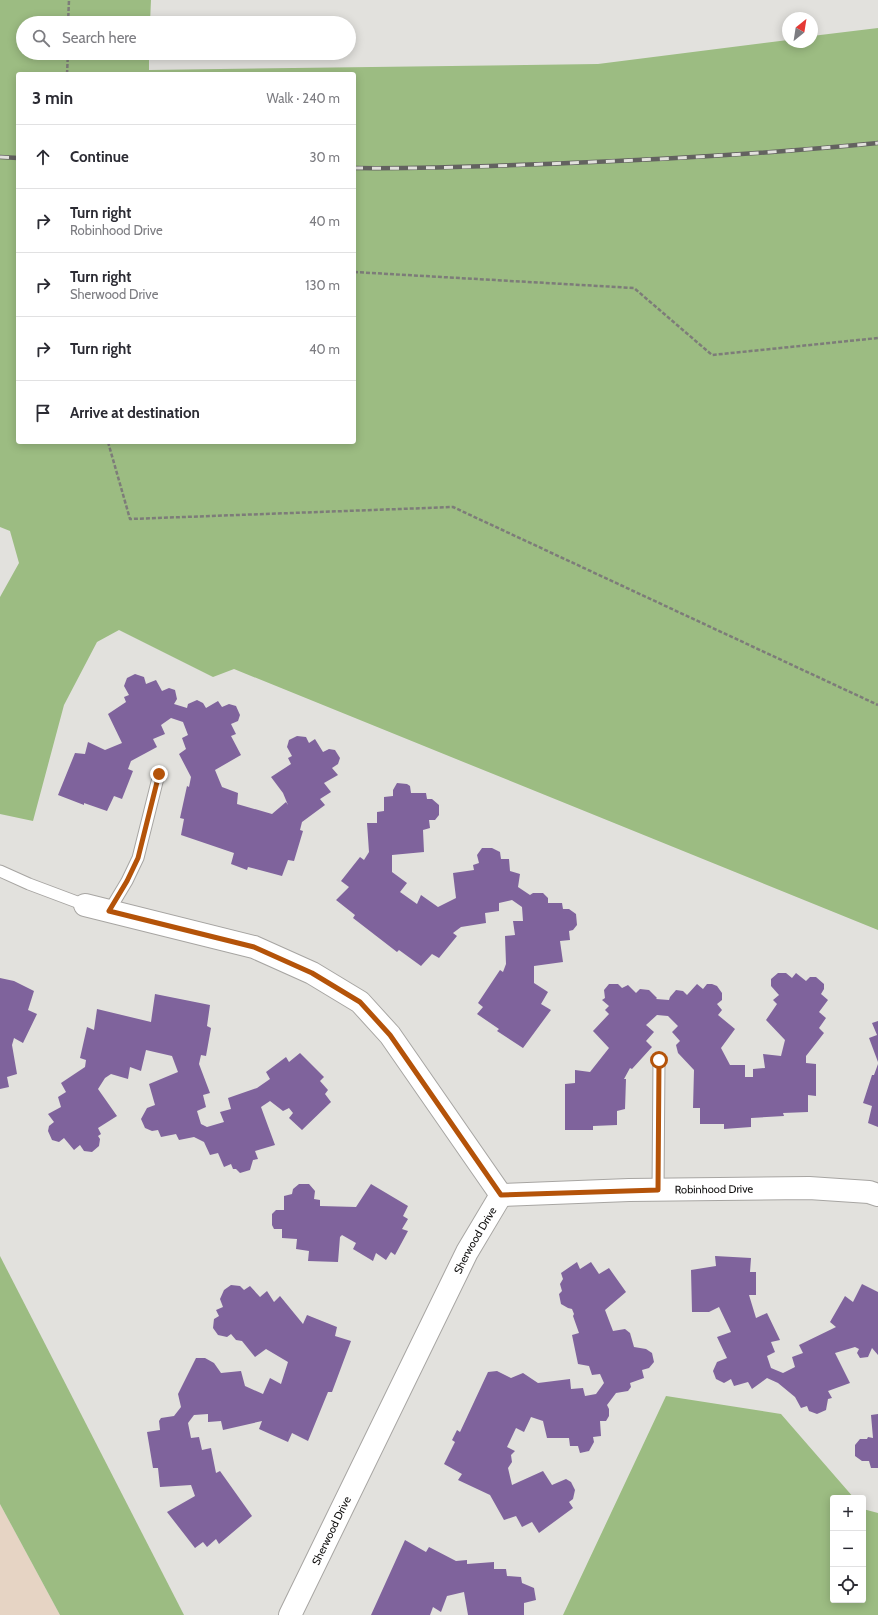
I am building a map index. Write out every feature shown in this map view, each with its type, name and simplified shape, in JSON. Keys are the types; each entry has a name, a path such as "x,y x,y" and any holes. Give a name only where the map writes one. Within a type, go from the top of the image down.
{"street":[{"name":"Sherwood Drive","path":"85,905 254,947 312,973 360,1002 390,1035 501,1195 467,1252 290,1615"},
{"name":"Robinhood Drive","path":"501,1195 658,1190 809,1188 869,1192 878,1195"}],"lane":[{"path":"109,911 127,881 138,858 159,774"},
{"path":"0,871 29,884 85,905"},
{"path":"658,1190 659,1060"}],"path":[{"path":"68,16 69,0"},
{"path":"67,72 68,60"},
{"path":"356,272 634,288 712,355 878,338"},
{"path":"109,444 130,518 453,507 878,705"}],"shaded area":[{"path":"0,1504 60,1615 0,1615"}],"green space":[{"path":"0,0 151,0 150,16 16,16 16,60 149,60 149,70 598,64 782,41 782,48 818,48 818,35 878,28 878,930 234,669 213,677 119,630 97,642 64,705 33,821 0,814 0,597 19,563 10,531 0,527"},
{"path":"0,1256 184,1615 60,1615 0,1504"},
{"path":"666,1396 781,1414 851,1495 830,1495 830,1603 866,1603 866,1510 878,1513 878,1615 563,1615"}],"building":[{"path":"135,674 144,677 146,684 156,680 162,691 169,688 175,690 177,699 174,704 187,708 188,704 197,700 203,703 206,708 218,701 222,707 229,704 236,706 240,715 238,721 231,724 236,734 231,736 241,755 215,770 222,787 238,793 237,804 272,814 286,802 288,805 283,793 271,777 291,764 288,758 292,756 287,747 289,740 297,736 306,737 309,743 315,739 323,752 329,749 335,750 340,758 338,764 332,768 338,775 324,783 331,792 320,799 325,805 302,822 300,830 303,831 294,861 288,860 282,876 248,867 247,870 231,864 234,853 181,835 184,819 180,818 187,786 189,787 191,777 179,754 186,749 182,738 188,735 183,722 171,718 161,725 165,734 153,739 157,747 131,761 128,769 133,771 122,799 114,796 107,811 84,803 84,805 58,795 75,753 85,754 88,742 105,750 122,743 108,714 126,702 124,697 129,695 124,686 127,678"},
{"path":"397,783 407,784 410,786 411,793 426,793 427,799 432,799 439,805 439,815 435,820 429,820 430,828 423,830 424,852 392,855 392,872 407,883 400,892 417,904 421,895 438,907 456,898 453,873 474,870 473,865 479,863 477,855 482,848 492,848 500,852 501,859 509,859 510,871 520,874 518,887 530,895 533,893 543,893 548,898 548,903 562,903 563,909 569,909 576,914 577,925 573,930 569,931 570,940 560,941 563,962 534,966 534,983 548,992 541,1004 551,1010 523,1048 497,1031 499,1029 477,1014 483,1007 478,1003 500,970 503,972 506,964 505,936 515,935 513,921 523,921 522,907 512,900 499,903 499,911 485,913 486,923 461,927 453,933 457,936 439,958 432,954 421,966 399,950 397,952 353,918 355,915 336,900 349,887 341,881 360,857 364,860 369,852 367,823 377,823 377,812 384,811 384,797 393,796 393,790"},
{"path":"778,973 786,973 792,978 796,973 806,981 810,977 816,977 824,984 824,989 821,994 828,1000 819,1012 826,1018 819,1028 824,1033 806,1056 806,1063 816,1064 816,1096 808,1095 808,1112 783,1113 784,1116 751,1118 751,1127 724,1129 724,1124 700,1124 700,1108 693,1108 694,1070 678,1053 676,1045 680,1041 672,1032 678,1026 668,1016 657,1015 646,1025 654,1032 646,1041 652,1047 632,1069 630,1068 624,1079 626,1079 625,1109 617,1111 617,1125 593,1126 593,1130 565,1130 565,1084 575,1083 575,1070 590,1072 609,1048 593,1031 609,1014 605,1010 609,1006 602,1000 605,998 604,990 609,984 618,984 622,988 628,985 636,993 640,989 649,990 657,998 656,999 669,1000 676,990 683,991 687,995 697,984 703,989 707,984 717,986 722,993 722,1000 717,1004 722,1010 718,1015 735,1029 721,1048 730,1065 745,1065 745,1077 753,1077 753,1069 765,1068 763,1054 781,1056 785,1040 766,1020 777,1004 773,1000 779,995 771,986 771,979"},
{"path":"0,978 14,981 34,991 28,1010 37,1014 23,1043 14,1038 12,1045 17,1074 7,1077 9,1087 0,1089"},
{"path":"155,994 210,1005 207,1026 211,1028 206,1056 201,1055 199,1064 210,1093 203,1095 206,1107 197,1111 201,1124 207,1127 224,1122 220,1112 231,1109 228,1098 257,1088 270,1079 266,1072 286,1057 289,1062 300,1053 324,1077 320,1081 328,1090 325,1094 331,1102 302,1130 289,1118 293,1113 289,1108 283,1111 270,1101 261,1107 275,1145 255,1151 258,1159 253,1160 250,1170 240,1173 236,1169 233,1169 231,1164 224,1167 218,1153 210,1155 204,1142 194,1137 179,1140 176,1134 161,1137 158,1130 152,1131 145,1128 141,1119 147,1108 155,1105 149,1084 178,1072 172,1056 146,1050 141,1071 130,1067 128,1079 111,1074 105,1078 98,1089 117,1116 98,1128 101,1134 98,1136 100,1139 99,1146 92,1152 84,1151 80,1145 74,1150 64,1138 59,1142 52,1140 48,1131 49,1126 54,1122 48,1114 61,1107 58,1097 66,1092 61,1083 85,1067 86,1060 80,1058 87,1027 94,1030 97,1009 151,1022"},
{"path":"878,1021 878,1062 869,1038 877,1035 872,1023"},
{"path":"878,1064 878,1127 868,1123 872,1106 863,1103 872,1075 874,1075"},
{"path":"299,1184 309,1184 315,1191 314,1199 320,1200 320,1206 356,1207 371,1184 408,1206 403,1216 408,1219 402,1229 408,1231 395,1255 391,1252 386,1260 376,1253 373,1261 353,1249 356,1243 342,1235 340,1237 338,1262 308,1261 309,1251 296,1249 297,1239 282,1238 282,1229 274,1229 272,1225 272,1214 276,1210 284,1210 284,1196 292,1194 293,1189"},
{"path":"715,1256 751,1258 750,1272 756,1272 756,1295 749,1295 756,1318 767,1313 780,1340 771,1342 775,1352 767,1356 771,1368 783,1373 795,1367 792,1357 803,1353 799,1345 836,1327 830,1322 845,1296 853,1302 862,1284 878,1292 878,1355 872,1348 868,1357 860,1358 857,1353 859,1349 855,1347 835,1353 850,1383 828,1391 832,1398 828,1399 826,1410 817,1414 809,1411 807,1406 801,1408 795,1397 778,1383 767,1378 752,1389 748,1382 734,1386 731,1379 724,1383 716,1379 713,1371 717,1362 727,1358 717,1337 731,1332 719,1307 709,1312 692,1312 691,1270 716,1266"},
{"path":"577,1262 580,1269 591,1262 599,1274 609,1268 626,1292 605,1310 613,1331 625,1329 630,1333 634,1347 646,1349 652,1353 654,1362 649,1368 642,1370 644,1378 630,1383 631,1387 628,1391 616,1393 607,1405 609,1409 609,1416 606,1421 600,1421 601,1436 593,1437 594,1442 589,1451 580,1453 578,1446 570,1446 569,1438 547,1438 543,1421 531,1417 524,1432 516,1428 507,1447 515,1451 511,1455 512,1462 508,1468 512,1485 543,1471 552,1485 566,1479 571,1482 575,1490 573,1499 569,1502 573,1508 539,1533 532,1522 522,1527 516,1516 504,1520 490,1495 458,1480 462,1474 444,1464 455,1442 452,1440 457,1430 460,1432 488,1372 497,1371 511,1378 523,1373 538,1383 570,1379 571,1389 583,1388 585,1396 596,1394 604,1383 600,1374 592,1375 589,1366 578,1364 572,1335 579,1333 573,1316 574,1314 572,1309 561,1304 559,1294 562,1291 560,1284 563,1279 561,1273"},
{"path":"231,1285 240,1286 244,1290 250,1286 260,1297 267,1291 274,1302 280,1296 303,1324 307,1315 337,1327 335,1336 351,1341 332,1392 328,1392 308,1441 292,1433 288,1442 259,1429 262,1421 223,1430 221,1421 208,1422 208,1414 194,1415 188,1423 191,1438 199,1437 202,1450 211,1448 216,1473 220,1471 252,1516 219,1544 216,1539 207,1547 203,1542 195,1548 167,1512 195,1496 191,1485 160,1487 158,1468 153,1468 147,1432 160,1430 159,1421 161,1418 174,1416 181,1407 178,1394 196,1358 205,1358 214,1363 221,1373 241,1371 245,1386 263,1394 270,1378 281,1384 288,1362 266,1349 255,1357 242,1341 236,1340 231,1334 227,1337 218,1335 213,1328 214,1319 219,1316 216,1310 223,1307 220,1299 224,1290"},
{"path":"878,1414 878,1468 871,1468 869,1461 862,1461 855,1456 855,1445 860,1439 867,1439 868,1437 873,1438 871,1415"},
{"path":"405,1540 426,1552 429,1547 456,1561 467,1560 467,1564 494,1562 494,1569 506,1569 507,1576 521,1577 522,1583 534,1588 536,1600 524,1603 524,1615 468,1615 464,1592 447,1596 441,1612 433,1607 430,1615 371,1615"}],"railway":[{"path":"356,168 462,167 646,160 762,153 878,143"},
{"path":"0,157 16,158"}],"route":[{"path":"159,774 138,858 127,881 109,911 254,947 312,973 360,1002 390,1035 501,1195 658,1190 659,1060"}]}
